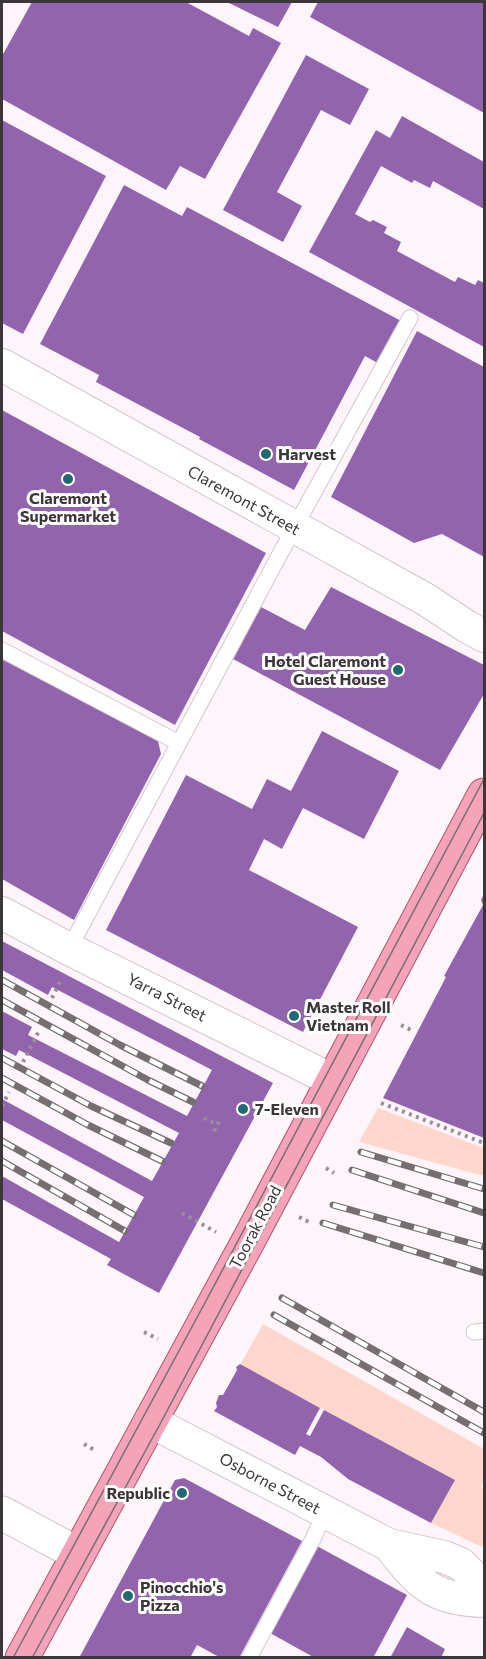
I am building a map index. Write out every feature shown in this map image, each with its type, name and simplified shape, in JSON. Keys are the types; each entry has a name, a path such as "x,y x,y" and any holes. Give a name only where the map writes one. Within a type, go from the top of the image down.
{"main road":[{"name":"Toorak Road","path":"22,1658 252,1234 484,795"}],"street":[{"name":"Claremont Street","path":"2,365 425,599 484,636"},
{"name":"Yarra Street","path":"2,913 67,961 332,1080"},
{"name":"Osborne Street","path":"150,1421 389,1545 444,1557 461,1564 484,1588"},
{"path":"2,1513 78,1554"},
{"name":"Osborne Street","path":"389,1545 410,1572 427,1587 445,1596 484,1601"}],"lane":[{"path":"67,961 179,743 410,318"},
{"path":"2,650 179,743"},
{"path":"249,1658 313,1539 325,1512"}],"path":[{"path":"52,998 67,961"},
{"path":"23,1062 39,1031"},
{"path":"2,1106 9,1092"},
{"path":"381,1103 484,1143"},
{"path":"204,1118 217,1125"},
{"path":"214,1131 220,1120"},
{"path":"328,1169 334,1173"},
{"path":"182,1213 202,1224"},
{"path":"144,1332 157,1338"}],"shaded area":[{"path":"378,1108 484,1148 484,1176 359,1142"},
{"path":"263,1324 484,1449 484,1480 481,1487 484,1490 484,1543 482,1547 431,1523 455,1480 240,1365"}],"building":[{"path":"32,2 186,2 249,36 253,28 281,43 205,179 180,166 166,190 2,99 2,56"},
{"path":"227,2 292,2 278,27"},
{"path":"318,2 484,2 484,113 310,17"},
{"path":"306,55 369,89 350,125 321,110 277,192 302,206 283,242 223,210"},
{"path":"402,116 484,162 484,209 433,181 430,188 414,180 412,183 381,166 355,214 387,227 384,233 401,242 397,251 455,282 458,277 475,285 478,280 484,283 484,347 309,252 376,130 390,138"},
{"path":"2,120 106,176 23,334 2,323"},
{"path":"124,185 182,216 187,207 405,323 383,366 365,356 294,490 96,382 99,375 40,344"},
{"path":"417,331 484,367 484,557 442,534 414,543 331,497"},
{"path":"2,410 266,553 175,725 2,631"},
{"path":"331,587 484,665 484,694 440,770 233,659 261,607 305,630"},
{"path":"2,658 158,741 161,754 74,920 2,879"},
{"path":"322,731 399,771 364,839 303,808 282,849 264,839 249,870 358,927 303,1032 106,930 186,775 252,809 267,779 291,791"},
{"path":"484,894 484,1138 383,1098 446,977 444,976 483,905 481,900"},
{"path":"2,941 273,1083 159,1293 107,1265 111,1259 2,1199 2,1176 119,1242 144,1197 2,1120 2,1099 152,1181 179,1133 19,1050 16,1056 2,1049 2,1011 32,1027 28,1035 187,1116 212,1070 52,987 48,995 2,970"},
{"path":"240,1364 320,1408 306,1434 310,1436 324,1410 455,1480 431,1523 348,1479 321,1457 300,1446 295,1455 214,1411 219,1395 223,1395 237,1370 236,1367"},
{"path":"184,1478 302,1541 239,1658 221,1658 197,1645 190,1658 79,1658 175,1480"},
{"path":"317,1546 407,1595 373,1658 315,1658 270,1633"},
{"path":"407,1627 445,1649 441,1658 390,1658"}],"tram line":[{"path":"13,1658 484,779"},
{"path":"32,1658 159,1426 484,813"}],"railway":[{"path":"2,980 120,1045 202,1086"},
{"path":"2,1000 193,1102"},
{"path":"2,1058 91,1106 171,1143"},
{"path":"2,1078 88,1125 162,1161"},
{"path":"2,1141 134,1215"},
{"path":"361,1152 484,1189"},
{"path":"2,1161 125,1231"},
{"path":"352,1170 484,1213"},
{"path":"333,1205 484,1247"},
{"path":"323,1223 484,1273"},
{"path":"282,1298 484,1412"},
{"path":"274,1315 484,1433"}],"place":[{"name":"Harvest","path":"266,454"},
{"name":"Claremont Supermarket","path":"68,479"},
{"name":"Hotel Claremont Guest House","path":"398,670"},
{"name":"Master Roll Vietnam","path":"294,1016"},
{"name":"7-Eleven","path":"243,1109"},
{"name":"Republic","path":"182,1493"},
{"name":"Pinocchio's Pizza","path":"128,1596"}]}
